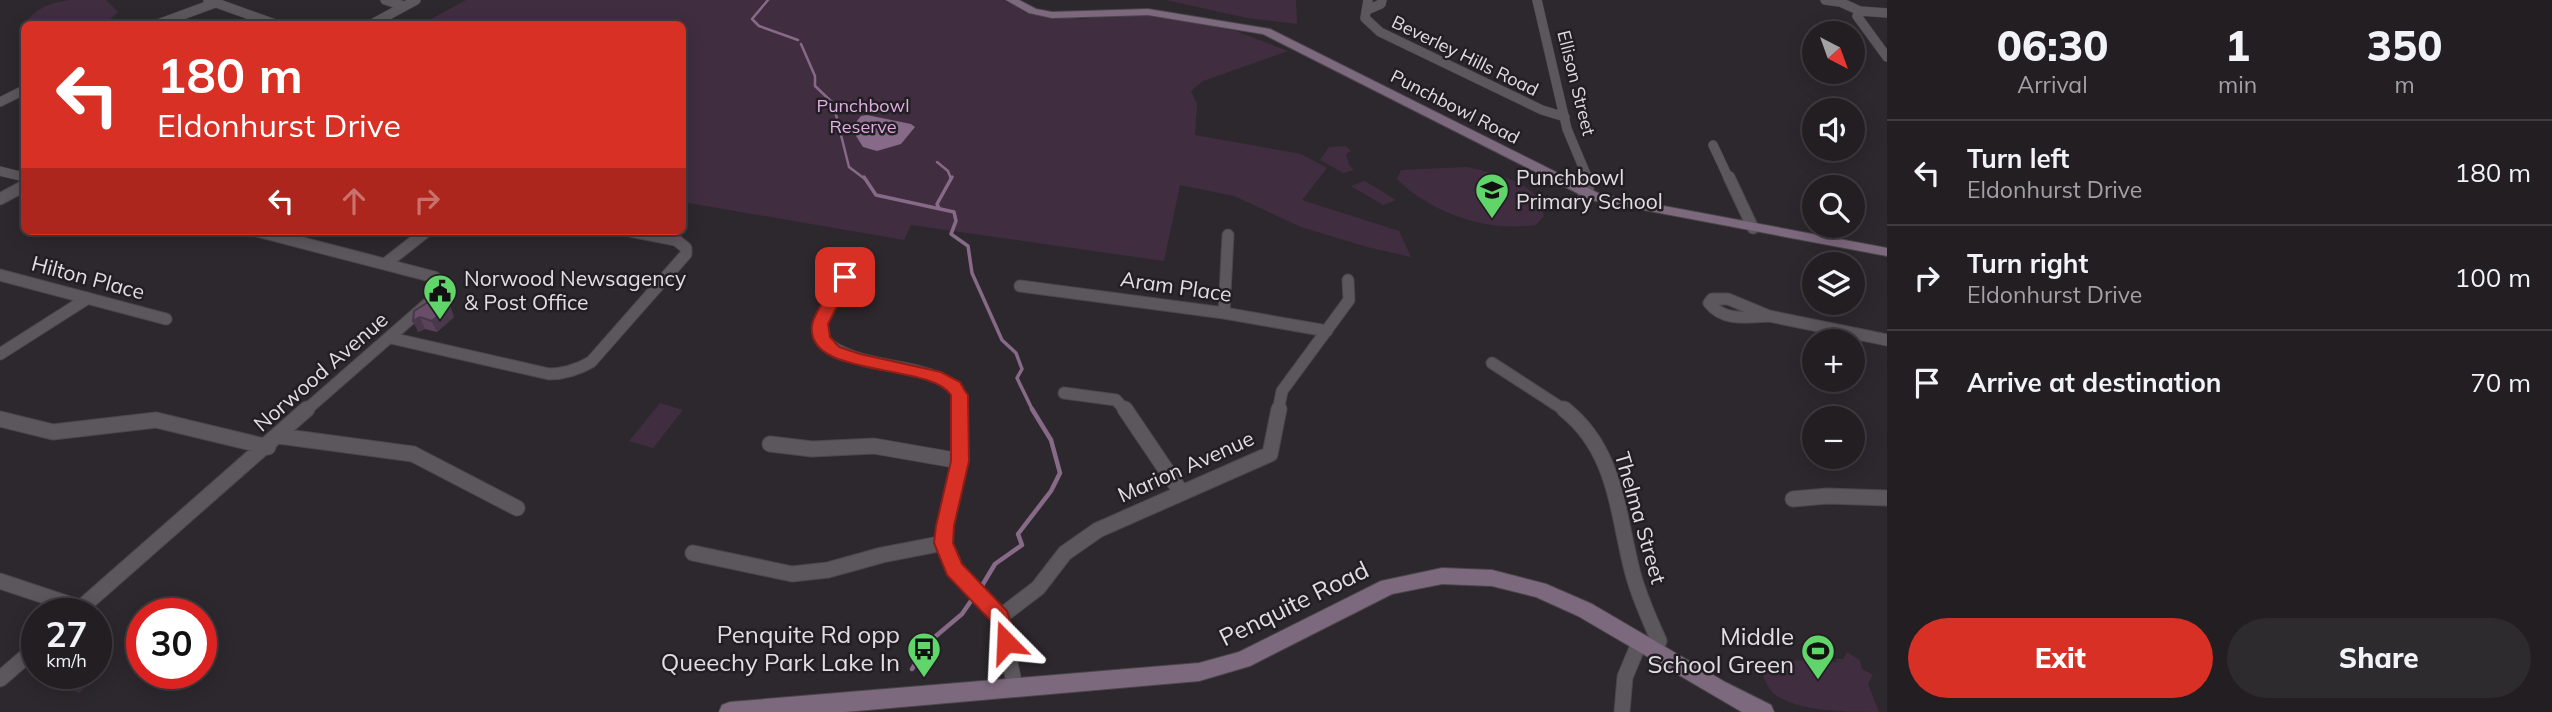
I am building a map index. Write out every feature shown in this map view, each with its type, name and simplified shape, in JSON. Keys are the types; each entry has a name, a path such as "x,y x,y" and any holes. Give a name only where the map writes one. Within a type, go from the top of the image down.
{"street":[{"path":"385,0 404,6"},
{"path":"377,21 416,0"},
{"name":"Punchbowl Road","path":"1011,0 1033,11 1052,15 1147,12 1272,33 1583,192 1617,202 1887,252"},
{"name":"Beverley Hills Road","path":"1382,0 1379,5 1368,5 1365,18 1387,36 1542,110 1565,117"},
{"name":"Ellison Street","path":"1537,0 1565,117 1588,186 1583,192"},
{"path":"1825,0 1840,1 1860,11 1887,13"},
{"path":"165,21 211,1 267,21"},
{"path":"1860,11 1857,16 1887,57"},
{"path":"0,102 21,92"},
{"path":"1713,145 1753,228"},
{"path":"0,172 21,176"},
{"path":"1568,184 1583,173"},
{"path":"0,200 21,188"},
{"name":"Norwood Avenue","path":"93,598 436,299 442,286 434,277 273,235"},
{"path":"385,264 422,235"},
{"path":"391,338 549,374 570,373 590,362 687,254 686,248 676,240 650,235"},
{"path":"1224,313 1228,235"},
{"name":"Hilton Place","path":"0,275 166,319"},
{"path":"845,277 820,324 822,338 834,351 936,376 954,386 960,395 960,461 945,526 944,543 954,569 1000,617 1014,687"},
{"name":"Marion Avenue","path":"1000,617 1038,588 1057,563 1079,542 1112,522 1270,454 1274,443 1279,397 1349,300 1348,280"},
{"name":"Aram Place","path":"1020,286 1224,313 1327,331"},
{"path":"0,354 88,298"},
{"path":"1769,316 1887,340"},
{"name":"Thelma Street","path":"1492,363 1581,423 1608,465 1632,574 1659,641 1648,645"},
{"path":"1063,393 1116,400 1130,415 1181,492"},
{"path":"0,419 53,432 82,431 139,420 172,422 268,447"},
{"path":"279,436 413,454 517,508"},
{"path":"770,444 812,450 874,446 960,461"},
{"path":"1793,499 1827,496 1887,498"},
{"path":"693,553 792,574 828,570 883,555 944,543"},
{"name":"Penquite Road","path":"730,712 801,709 1222,668 1388,587 1434,576 1488,578 1540,590 1585,608 1763,712"},
{"path":"0,581 44,598"},
{"path":"1622,712 1625,677 1648,645"},
{"path":"0,679 21,661"}],"green space":[{"path":"70,0 106,0 118,12 108,21 27,21 42,8"},
{"name":"Punchbowl Reserve","path":"466,0 1004,0 1029,14 1082,19 1133,13 1236,31 1288,51 1203,81 1191,91 1197,104 1195,135 1301,154 1327,168 1302,200 1399,231 1411,257 1301,227 1234,196 1180,185 1164,261 911,225 904,240 686,203 686,21 428,21"},
{"path":"1166,0 1296,0 1297,24 1247,18"},
{"path":"1346,146 1351,151 1346,154 1349,165 1354,170 1343,173 1320,160 1329,147"},
{"path":"1467,167 1524,186 1536,196 1544,216 1536,225 1499,226 1480,223 1443,211 1397,179 1401,170"},
{"path":"1365,181 1396,200 1383,205 1351,186"},
{"path":"660,403 683,410 653,448 629,441"},
{"name":"Middle School Green","path":"1847,652 1860,660 1862,669 1873,675 1868,684 1879,712 1824,710 1784,700 1774,694 1758,665 1765,662 1826,659 1837,663 1836,659 1843,659"}],"shaded area":[{"path":"867,115 915,127 901,144 877,151 863,147 851,128 861,116"}],"building":[{"path":"430,301 450,305 432,321 420,317 413,321 414,311"}],"waterway":[{"path":"768,0 752,19 759,26 798,40"},
{"path":"801,44 815,76 815,86 833,103 849,167 865,179"},
{"path":"937,162 948,171 951,179"},
{"path":"864,177 876,195 954,212 956,221 951,234 968,246 972,273 1002,340 1016,353 1022,369 1017,378 1032,409"},
{"path":"939,208 937,204 951,179"},
{"path":"980,589 995,564 1022,545 1018,534 1051,491 1060,473 1051,440 1032,409"},
{"path":"912,669 930,641 962,614 973,598"}],"place":[{"name":"Punchbowl Primary School","path":"1492,220"},
{"name":"Norwood Newsagency & Post Office","path":"440,321"},
{"name":"Penquite Rd opp Queechy Park Lake In","path":"924,679"},
{"name":"Middle School Green","path":"1818,681"}],"route":[{"path":"845,277 820,324 822,338 827,344 834,351 857,359 936,376 954,386 960,395 960,461 957,484 945,526 944,543 954,569 1000,617 1006,642"}]}
